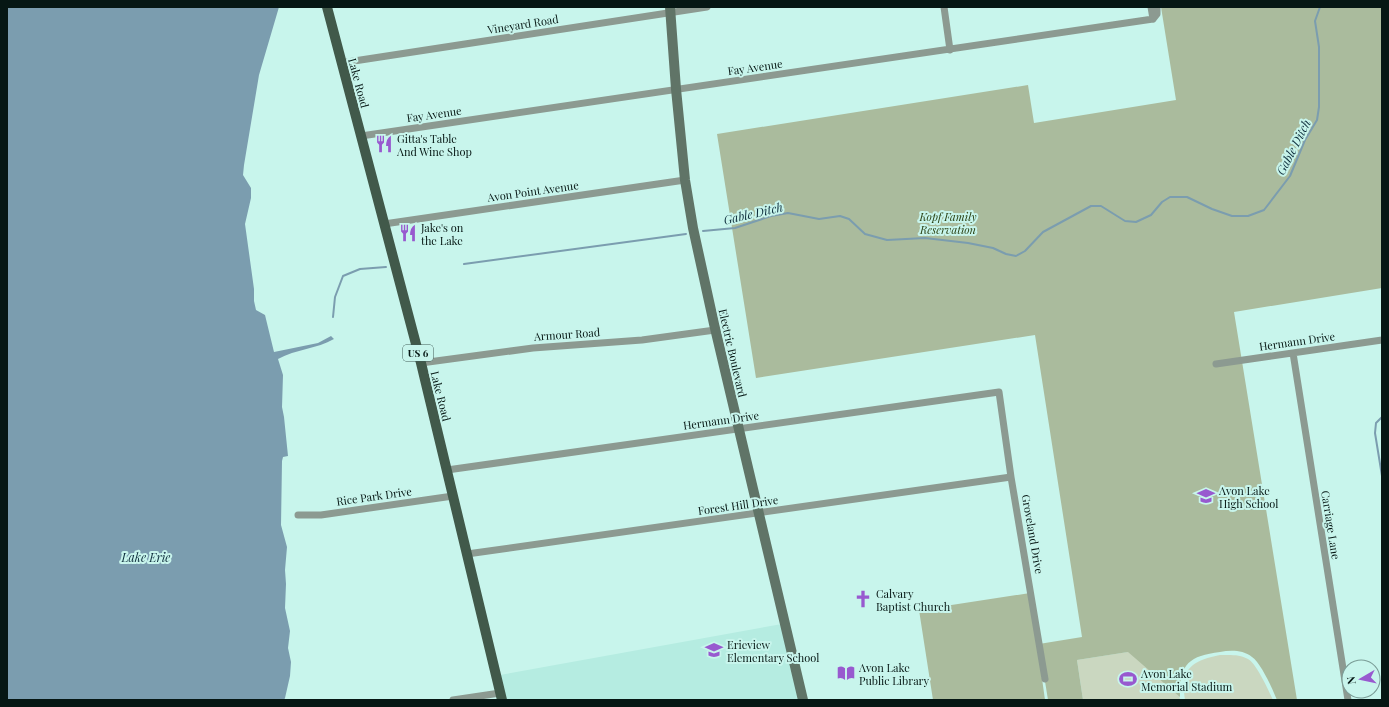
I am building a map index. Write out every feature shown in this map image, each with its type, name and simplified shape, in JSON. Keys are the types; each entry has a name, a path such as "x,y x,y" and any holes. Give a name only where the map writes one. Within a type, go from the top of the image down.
{"main road":[{"name":"Lake Road","path":"327,7 421,363 501,696"}],"street":[{"name":"Vineyard Road","path":"341,63 670,10 708,7"},
{"path":"944,7 950,50"},
{"path":"1151,7 1153,19"},
{"path":"1153,19 1157,14 1157,7"},
{"name":"Electric Boulevard","path":"670,10 685,180 693,228 738,429 803,700"},
{"name":"Fay Avenue","path":"361,136 1153,19"},
{"name":"Avon Point Avenue","path":"384,224 685,180"},
{"name":"Armour Road","path":"421,363 533,348 642,340 715,330"},
{"name":"Hermann Drive","path":"1216,364 1382,340"},
{"name":"Carriage Lane","path":"1293,354 1348,700"},
{"name":"Hermann Drive","path":"447,470 999,392"},
{"name":"Groveland Drive","path":"999,392 1045,679"},
{"name":"Forest Hill Drive","path":"467,554 1012,478"},
{"name":"Rice Park Drive","path":"298,515 321,515 453,496"},
{"path":"453,700 501,696"}],"shaded area":[{"name":"Erieview Elementary School","path":"782,624 799,700 506,700 500,675"},
{"name":"Avon Lake Memorial Stadium","path":"1172,645 1180,700 1083,700 1077,660"},
{"path":"1220,655 1242,656 1248,659 1255,666 1273,700 1185,700 1184,681 1190,668 1202,660"}],"green space":[{"name":"Kopf Family Reservation","path":"1161,7 1382,7 1382,288 1234,312 1297,700 1277,700 1266,677 1252,657 1241,652 1224,651 1200,656 1188,664 1181,677 1180,697 1128,652 1077,660 1083,700 1048,700 1039,644 1082,637 1035,335 756,378 717,134 1028,85 1034,123 1176,100"},
{"path":"1030,593 1045,700 933,700 919,610"}],"water":[{"name":"Lake Erie","path":"7,7 279,7 259,75 243,175 251,188 251,198 245,224 254,289 254,301 256,310 265,315 274,352 318,343 331,336 334,339 321,345 292,353 278,359 283,375 282,407 288,456 283,457 282,461 281,525 287,547 285,570 285,608 290,631 288,648 291,662 290,676 284,700 7,700"}],"waterway":[{"name":"Gable Ditch","path":"703,231 735,228 771,216 788,213 819,219 840,216 849,219 865,234 887,240 925,238 968,243 993,248 1006,254 1016,256 1025,251 1043,232 1091,206 1101,206 1125,221 1136,222 1151,215 1162,202 1170,197 1187,197 1212,209 1232,216 1248,216 1264,210 1290,176 1305,140 1317,120 1319,107 1319,47 1315,21 1320,7"},
{"name":"Gable Ditch","path":"464,264 686,234"},
{"name":"Gable Ditch","path":"333,317 335,297 343,276 360,269 386,267"},
{"path":"1382,417 1376,423 1375,433 1382,476"}],"place":[{"name":"Gitta's Table And Wine Shop","path":"384,144"},
{"name":"Jake's on the Lake","path":"408,233"},
{"name":"Avon Lake High School","path":"1206,496"},
{"name":"Calvary Baptist Church","path":"863,599"},
{"name":"Erieview Elementary School","path":"714,650"},
{"name":"Avon Lake Public Library","path":"846,673"},
{"name":"Avon Lake Memorial Stadium","path":"1128,679"}]}
